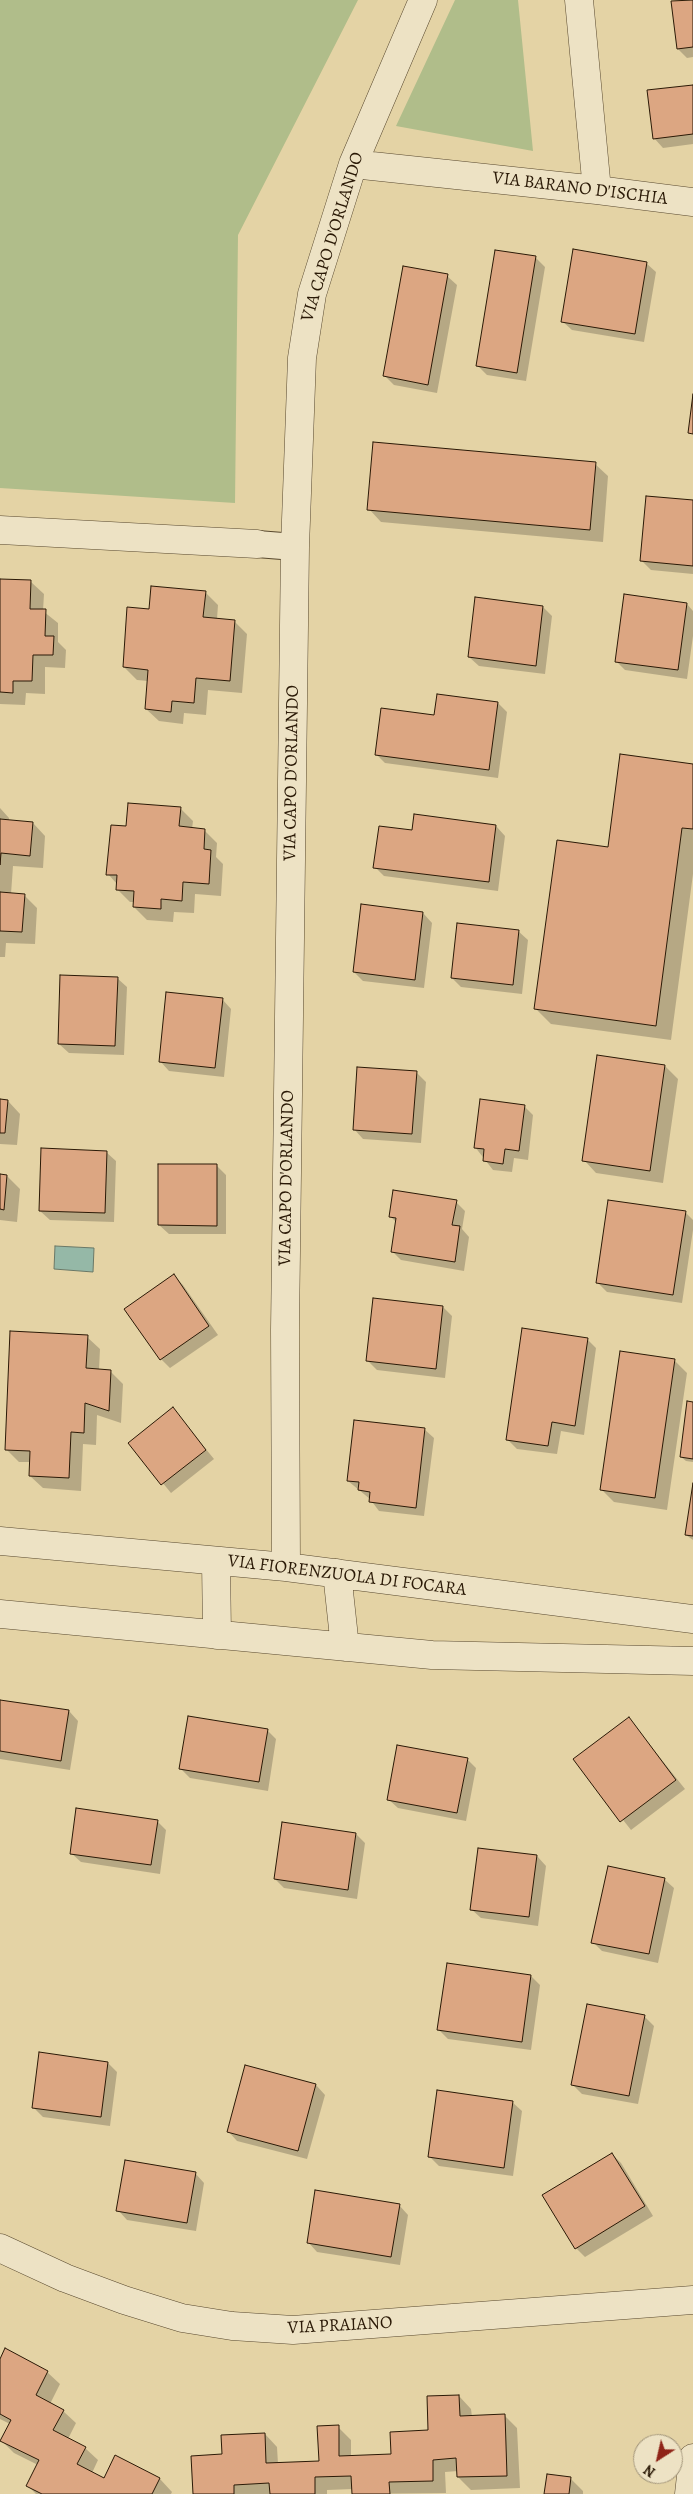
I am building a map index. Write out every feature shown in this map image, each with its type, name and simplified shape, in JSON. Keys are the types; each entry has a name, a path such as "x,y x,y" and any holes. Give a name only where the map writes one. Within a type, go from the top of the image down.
{"street":[{"name":"VIA CAPO D'ORLANDO","path":"286,1567 285,1329 295,547 305,328 312,294 353,164 423,0"},
{"path":"579,0 597,190"},
{"name":"VIA BARANO D'ISCHIA","path":"353,164 466,175 693,202"},
{"path":"0,530 295,547"},
{"name":"VIA FIORENZUOLA DI FOCARA","path":"0,1542 286,1567 693,1619"},
{"path":"216,1561 217,1635"},
{"path":"337,1573 345,1647"},
{"path":"0,1614 432,1655 693,1661"},
{"name":"VIA PRAIANO","path":"0,2248 65,2278 124,2300 182,2318 232,2326 293,2330 693,2300"},
{"path":"688,2494 693,2458"}],"green space":[{"path":"0,0 358,0 238,235 235,503 0,488"},
{"path":"455,0 518,0 533,151 396,126"}],"shaded area":[{"path":"55,1246 94,1248 93,1272 54,1269"}],"building":[{"path":"693,0 693,47 677,49 671,1"},
{"path":"693,85 693,134 653,139 647,90"},
{"path":"573,249 647,262 635,334 561,322"},
{"path":"495,250 536,256 517,373 476,366"},
{"path":"403,266 448,274 428,385 383,376"},
{"path":"693,394 693,434 688,433"},
{"path":"373,442 596,462 590,530 367,510"},
{"path":"646,496 693,500 693,566 640,561"},
{"path":"0,579 31,580 30,609 46,609 45,636 54,636 53,655 33,655 32,681 13,681 13,693 0,692"},
{"path":"151,586 206,591 203,617 235,620 230,681 196,678 194,703 172,701 171,712 145,709 148,670 123,667 127,607 149,609"},
{"path":"624,594 687,603 678,670 615,662"},
{"path":"475,597 543,606 536,666 468,657"},
{"path":"437,694 498,702 489,770 375,755 381,708 434,715"},
{"path":"620,754 693,764 693,829 682,828 656,1026 534,1009 557,840 608,847"},
{"path":"128,803 181,807 179,826 205,829 204,849 211,850 209,884 183,882 182,901 161,899 161,909 133,907 134,891 116,890 117,875 106,875 111,825 126,826"},
{"path":"414,814 496,825 489,882 373,868 379,826 412,830"},
{"path":"0,819 33,822 30,856 1,853 0,865"},
{"path":"0,892 25,894 22,932 0,931"},
{"path":"361,904 423,912 415,980 353,972"},
{"path":"457,923 519,930 513,985 451,978"},
{"path":"60,975 118,977 115,1046 58,1044"},
{"path":"166,992 223,998 215,1068 159,1062"},
{"path":"597,1055 665,1065 650,1171 582,1161"},
{"path":"357,1067 417,1071 412,1134 353,1130"},
{"path":"0,1099 8,1100 5,1133 0,1133"},
{"path":"480,1099 525,1105 519,1151 505,1149 503,1164 483,1161 484,1149 474,1148"},
{"path":"41,1148 107,1151 105,1213 39,1211"},
{"path":"158,1164 217,1164 217,1226 158,1225"},
{"path":"0,1174 7,1175 4,1210 0,1209"},
{"path":"393,1190 457,1200 452,1225 460,1226 455,1262 391,1252 396,1218 389,1217"},
{"path":"608,1200 686,1211 673,1295 596,1283"},
{"path":"174,1274 209,1326 160,1360 124,1309"},
{"path":"373,1298 443,1306 436,1369 366,1361"},
{"path":"522,1328 588,1338 575,1426 552,1422 548,1446 506,1440"},
{"path":"10,1331 88,1335 86,1368 111,1370 109,1411 85,1403 84,1433 71,1432 69,1478 29,1476 30,1451 5,1450"},
{"path":"620,1351 675,1359 655,1498 600,1490"},
{"path":"687,1401 693,1402 693,1459 680,1457"},
{"path":"173,1407 206,1450 161,1485 128,1443"},
{"path":"354,1420 425,1428 416,1508 369,1502 370,1492 358,1490 359,1482 347,1481"},
{"path":"693,1483 693,1536 685,1535"},
{"path":"0,1700 69,1710 61,1761 0,1751"},
{"path":"188,1716 268,1729 259,1782 179,1769"},
{"path":"629,1717 676,1780 620,1822 573,1759"},
{"path":"397,1745 468,1758 457,1813 387,1800"},
{"path":"76,1808 158,1820 151,1865 70,1854"},
{"path":"282,1822 356,1833 348,1890 274,1879"},
{"path":"478,1848 537,1855 529,1917 470,1910"},
{"path":"608,1866 665,1878 649,1954 591,1943"},
{"path":"447,1963 531,1975 522,2042 437,2030"},
{"path":"587,2004 645,2015 629,2096 571,2085"},
{"path":"39,2052 108,2062 101,2117 32,2108"},
{"path":"245,2065 316,2084 298,2151 227,2132"},
{"path":"437,2090 513,2101 504,2168 428,2157"},
{"path":"612,2153 645,2206 575,2249 542,2195"},
{"path":"125,2160 196,2172 187,2223 116,2211"},
{"path":"315,2190 400,2204 391,2257 307,2243"},
{"path":"5,2348 48,2371 36,2395 64,2410 53,2430 86,2447 77,2464 104,2478 115,2455 160,2478 152,2494 42,2494 26,2486 39,2460 0,2441 11,2420 0,2414 0,2359"},
{"path":"459,2395 460,2416 505,2414 507,2476 457,2477 456,2458 433,2460 433,2481 389,2482 390,2494 352,2494 351,2476 315,2477 315,2494 270,2494 269,2483 234,2485 234,2494 193,2494 191,2456 222,2454 221,2435 265,2433 266,2463 319,2461 317,2426 339,2425 339,2456 391,2454 390,2432 428,2430 427,2396"},
{"path":"547,2474 571,2477 569,2494 544,2494"}]}
